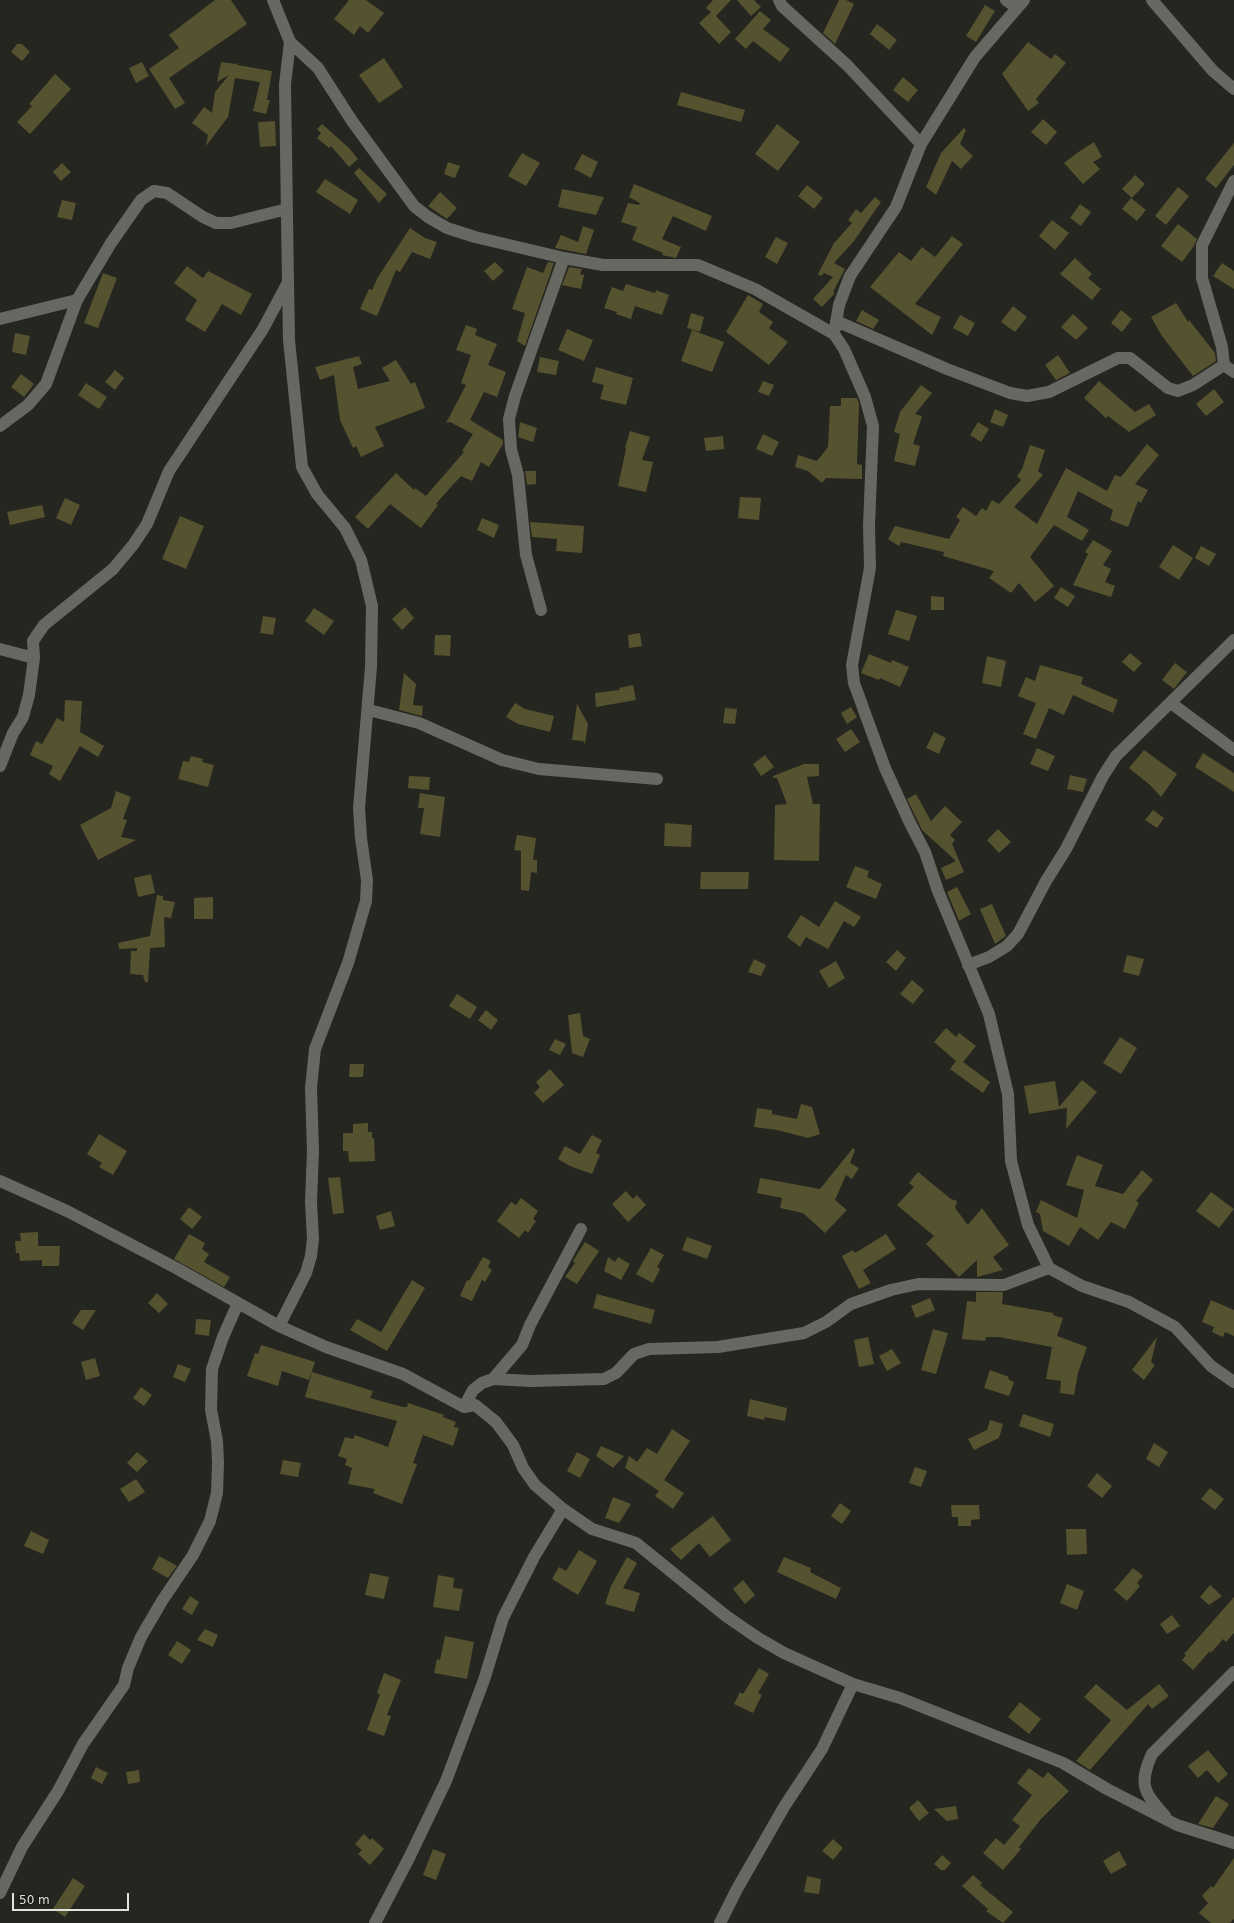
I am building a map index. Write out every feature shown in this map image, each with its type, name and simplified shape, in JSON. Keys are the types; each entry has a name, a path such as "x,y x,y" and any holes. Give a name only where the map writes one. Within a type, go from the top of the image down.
{"street":[{"path":"273,0 290,42 318,68 356,127 414,206 428,217 447,228 475,237 564,258 603,265 698,266 755,289 834,334 844,349 865,397 873,426 869,526 870,568 852,665 854,683 885,768 925,852 938,891 989,1014 1002,1062 1008,1094 1011,1161 1026,1218 1048,1268 1082,1286 1129,1302 1175,1327 1211,1366 1234,1382"},
{"path":"779,0 782,6 847,65 921,144"},
{"path":"834,334 839,305 850,276 896,207 921,144 975,57 1020,4 1006,0"},
{"path":"1152,0 1213,71 1234,89"},
{"path":"279,1326 306,1273 311,1256 313,1239 311,1202 311,1088 315,1049 348,964 366,901 367,880 361,838 359,808 371,667 372,606 361,560 345,528 317,494 302,467 289,340 285,84 290,42"},
{"path":"836,321 946,369 1010,393 1027,396 1049,392 1118,358 1130,358 1168,388 1178,390 1193,385 1229,369 1202,278 1202,245 1234,181"},
{"path":"0,426 28,405 46,384 77,300 111,243 141,200 154,191 167,193 203,217 216,223 231,223 287,209"},
{"path":"541,610 526,555 518,476 511,448 509,419 515,396 564,258"},
{"path":"0,766 13,733 23,717 29,696 34,658 33,641 44,625 113,569 133,545 147,524 170,471 263,329 288,283"},
{"path":"0,319 77,300"},
{"path":"968,965 989,957 1007,946 1018,934 1112,763 1131,742 1234,640"},
{"path":"0,649 34,658"},
{"path":"1171,703 1234,750"},
{"path":"368,710 419,723 502,760 517,764 539,769 657,779"},
{"path":"0,1181 74,1215 176,1268 279,1326 326,1347 403,1374 464,1407 475,1405 496,1422 513,1445 523,1468 535,1485 563,1509 592,1529 636,1543 726,1616 758,1638 784,1653 853,1684 900,1698 1063,1763 1170,1821 1234,1842"},
{"path":"493,1379 522,1345 530,1325 581,1229"},
{"path":"464,1407 473,1390 482,1382 493,1379 531,1381 604,1379 616,1372 634,1354 649,1349 718,1347 804,1333 826,1322 851,1304 891,1290 918,1284 1004,1285 1048,1268"},
{"path":"0,1893 22,1847 58,1791 83,1744 124,1685 128,1668 141,1637 162,1601 193,1555 210,1521 217,1492 218,1463 217,1441 211,1410 212,1369 223,1337 238,1303"},
{"path":"375,1923 409,1858 446,1781 484,1680 504,1618 534,1557 563,1509"},
{"path":"1170,1821 1153,1802 1143,1782 1145,1770 1152,1754 1234,1672"},
{"path":"720,1923 737,1889 784,1807 822,1749 853,1684"}],"building":[{"path":"215,0 231,0 247,24 169,78 185,103 175,109 149,69 179,48 169,35"},
{"path":"349,0 366,0 384,13 368,33 360,26 354,35 334,19"},
{"path":"713,0 731,0 716,16 731,32 719,44 699,23 711,12 706,8"},
{"path":"737,0 754,0 761,7 751,16"},
{"path":"839,0 846,0 854,4 835,44 823,33"},
{"path":"985,5 995,11 976,42 966,36"},
{"path":"760,11 771,20 763,29 790,49 780,62 753,41 746,49 735,39"},
{"path":"877,24 897,40 889,50 870,34"},
{"path":"1028,42 1051,59 1055,54 1066,63 1036,99 1039,103 1028,111 1002,74"},
{"path":"17,44 22,44 30,52 22,61 11,52"},
{"path":"384,58 403,87 379,103 359,75"},
{"path":"142,62 149,76 136,83 129,68"},
{"path":"221,62 238,63 237,65 272,71 267,100 270,100 266,114 253,111 260,82 235,78 228,117 206,146 208,135 192,123 204,107 212,113 215,92 229,75 217,82"},
{"path":"55,74 71,89 30,134 17,122 32,106 29,104"},
{"path":"903,77 918,90 908,102 893,90"},
{"path":"681,92 745,110 741,122 677,105"},
{"path":"1043,119 1057,132 1046,145 1031,132"},
{"path":"275,121 276,146 260,147 258,122"},
{"path":"322,124 349,148 358,159 349,167 331,146 329,148 317,138 321,133 317,129"},
{"path":"777,124 800,142 778,171 755,154"},
{"path":"964,128 966,130 960,144 973,156 961,169 952,161 936,195 926,187 941,153"},
{"path":"1094,142 1102,157 1093,162 1100,169 1083,184 1064,163"},
{"path":"1234,143 1234,165 1216,188 1205,179"},
{"path":"522,153 540,163 526,186 508,176"},
{"path":"582,154 598,162 591,178 574,169"},
{"path":"448,162 460,166 455,178 444,174"},
{"path":"62,163 71,172 61,181 53,172"},
{"path":"359,168 387,194 379,203 354,173"},
{"path":"1135,175 1145,184 1132,198 1122,189"},
{"path":"325,179 358,200 350,214 316,192"},
{"path":"634,184 712,216 706,231 673,216 662,239 681,247 676,258 662,255 663,253 632,240 637,227 621,222 628,203 639,205 640,203 629,197"},
{"path":"807,185 823,198 814,209 798,196"},
{"path":"1178,187 1189,196 1166,225 1155,216"},
{"path":"562,189 604,197 596,215 558,207"},
{"path":"440,192 457,208 447,219 428,206"},
{"path":"875,197 881,202 854,241 834,263 845,269 833,292 835,293 822,307 813,299 833,277 824,273 821,276 818,274 834,243 852,223 848,220 856,209 861,213"},
{"path":"1131,198 1146,210 1137,221 1122,209"},
{"path":"62,200 76,203 72,220 57,217"},
{"path":"1080,204 1091,212 1081,226 1070,218"},
{"path":"1052,220 1069,233 1055,250 1039,236"},
{"path":"1178,224 1197,239 1194,246 1182,262 1161,246"},
{"path":"583,226 594,230 586,254 555,248 561,235 578,242"},
{"path":"410,228 425,238 437,242 430,259 412,252 400,272 396,270 377,316 360,309 369,289 372,290 378,277"},
{"path":"952,236 963,244 915,304 941,317 932,335 870,287 899,252 911,261 922,247 935,257"},
{"path":"776,237 788,243 777,264 765,257"},
{"path":"1075,258 1092,274 1088,278 1101,289 1092,300 1060,274"},
{"path":"495,262 504,271 493,281 484,271"},
{"path":"548,262 554,263 525,346 517,341 525,313 512,309 527,267 543,273"},
{"path":"1222,263 1234,271 1234,289 1213,276"},
{"path":"187,266 203,278 208,271 252,294 241,315 222,304 205,332 185,320 197,300 174,283"},
{"path":"569,267 582,269 580,274 584,275 581,289 562,285"},
{"path":"103,273 117,278 98,328 84,323"},
{"path":"626,284 655,293 656,290 669,295 662,315 635,306 631,319 616,314 617,312 604,308 612,287 623,291"},
{"path":"748,295 763,304 759,312 773,322 769,328 788,342 769,365 726,332"},
{"path":"1176,303 1188,322 1189,320 1215,353 1216,361 1193,376 1162,336 1151,317"},
{"path":"1013,306 1027,317 1015,332 1001,322"},
{"path":"862,310 879,320 873,329 856,321"},
{"path":"1121,310 1132,319 1122,332 1111,323"},
{"path":"691,313 704,317 700,332 687,328"},
{"path":"1073,314 1088,328 1076,340 1061,327"},
{"path":"960,315 975,323 968,336 953,328"},
{"path":"466,325 477,329 475,335 497,344 488,365 506,372 497,397 484,392 470,420 503,440 503,444 489,467 481,462 472,481 461,476 436,504 438,505 421,528 390,504 368,529 355,517 396,473 414,490 415,488 426,496 464,452 462,451 473,434 450,422 446,423 466,385 461,383 471,355 456,350"},
{"path":"567,329 593,340 584,361 558,350"},
{"path":"692,330 724,342 712,372 681,361"},
{"path":"15,333 30,336 26,355 12,352"},
{"path":"1058,355 1070,373 1056,380 1045,365"},
{"path":"359,356 362,364 353,367 358,389 390,381 382,368 396,360 411,384 415,382 425,408 375,427 384,446 361,457 356,446 353,448 340,420 334,375 320,380 315,367"},
{"path":"540,357 559,361 556,375 537,372"},
{"path":"596,367 633,378 626,405 600,399 604,385 592,382"},
{"path":"115,370 124,378 115,390 105,382"},
{"path":"21,374 34,384 24,397 11,387"},
{"path":"763,381 774,385 769,396 758,392"},
{"path":"1099,381 1135,412 1149,404 1156,415 1129,432 1108,416 1106,418 1084,398"},
{"path":"86,383 107,397 99,409 78,395"},
{"path":"921,385 932,393 915,414 922,416 913,444 920,446 915,466 894,461 900,434 894,432 900,412"},
{"path":"1214,389 1224,402 1206,416 1196,404"},
{"path":"841,398 857,398 859,404 857,464 862,465 862,479 826,478 822,483 808,471 795,467 798,455 817,461 828,447 830,406 841,406"},
{"path":"995,409 1008,415 1003,427 990,422"},
{"path":"520,422 537,428 533,442 518,437"},
{"path":"978,422 989,429 981,442 970,435"},
{"path":"630,431 650,437 642,460 653,462 646,492 618,486 625,448"},
{"path":"763,434 779,442 772,456 756,449"},
{"path":"723,436 724,449 706,451 704,438"},
{"path":"1147,444 1159,455 1135,484 1148,490 1141,503 1138,501 1128,527 1110,520 1113,510 1078,491 1067,517 1089,530 1082,541 1054,525 1030,557 1054,586 1035,602 1019,583 1011,593 989,578 994,571 943,556 944,552 901,542 899,546 888,539 895,526 949,539 960,520 956,517 963,507 976,516 982,508 986,511 992,500 999,504 1021,480 1017,476 1022,469 1030,445 1045,450 1038,471 1043,475 1014,507 1037,524 1066,468 1107,491 1115,475 1121,477"},
{"path":"525,471 536,471 536,484 527,485"},
{"path":"740,497 761,498 759,520 738,518"},
{"path":"65,498 80,505 71,525 56,518"},
{"path":"42,505 45,517 10,525 7,512"},
{"path":"180,516 204,526 186,569 162,559"},
{"path":"482,518 499,525 494,538 477,530"},
{"path":"530,522 584,526 582,553 556,551 557,539 532,537"},
{"path":"1093,540 1112,551 1103,565 1111,569 1105,582 1115,586 1111,597 1073,585 1088,554 1085,552"},
{"path":"1173,545 1193,558 1179,580 1159,567"},
{"path":"1201,546 1216,554 1209,566 1195,558"},
{"path":"1061,587 1075,596 1068,607 1054,598"},
{"path":"931,596 944,597 944,610 931,610"},
{"path":"405,607 414,618 402,630 392,619"},
{"path":"314,608 334,621 324,635 305,621"},
{"path":"896,610 917,616 909,641 888,634"},
{"path":"263,616 276,618 273,635 260,633"},
{"path":"640,633 642,646 629,648 628,635"},
{"path":"435,635 451,635 450,656 434,655"},
{"path":"1130,653 1142,663 1134,672 1122,662"},
{"path":"869,654 891,663 892,660 909,667 900,687 880,678 879,680 861,673"},
{"path":"987,656 1006,661 1001,687 982,683"},
{"path":"1175,663 1187,672 1174,689 1162,680"},
{"path":"1040,665 1083,677 1081,684 1118,700 1113,713 1073,695 1064,715 1049,708 1036,739 1023,734 1036,703 1018,696 1026,677 1035,681"},
{"path":"404,673 416,684 413,705 423,706 422,716 399,710"},
{"path":"633,685 636,700 596,707 595,693 620,690 619,688"},
{"path":"65,700 82,701 80,732 104,746 98,757 80,746 60,781 49,774 53,766 30,755 36,741 42,744 57,718 64,722"},
{"path":"515,703 525,709 554,716 550,732 518,724 506,717"},
{"path":"577,704 588,724 585,744 583,741 572,740"},
{"path":"851,707 857,717 847,724 841,713"},
{"path":"725,708 737,709 735,724 723,723"},
{"path":"851,729 860,742 845,752 836,739"},
{"path":"934,732 946,738 939,754 926,748"},
{"path":"1037,748 1055,756 1048,771 1030,764"},
{"path":"1144,750 1177,774 1161,797 1150,785 1129,768"},
{"path":"1203,753 1234,773 1234,792 1195,767"},
{"path":"765,755 774,767 761,776 753,764"},
{"path":"191,756 203,759 202,762 214,765 208,787 178,779 183,761 189,762"},
{"path":"804,764 819,764 819,776 807,777 813,804 820,804 819,861 774,860 775,805 787,804 777,778 773,778 773,776"},
{"path":"1070,775 1087,779 1083,792 1067,789"},
{"path":"409,776 430,777 429,790 408,788"},
{"path":"116,791 131,797 123,819 127,820 121,837 136,840 98,860 80,825 111,808"},
{"path":"420,793 445,797 440,837 420,834 424,808 418,808"},
{"path":"916,794 931,821 945,806 962,822 950,835 955,840 952,844 964,872 946,880 941,868 956,861 922,830 907,799"},
{"path":"1153,810 1164,818 1157,828 1145,820"},
{"path":"665,823 692,825 691,847 664,846"},
{"path":"998,829 1011,842 999,853 987,840"},
{"path":"517,835 536,838 533,860 537,860 537,873 531,872 529,891 521,890 521,851 514,850"},
{"path":"855,866 869,871 867,877 882,884 876,899 846,887"},
{"path":"701,872 749,872 748,889 700,889"},
{"path":"151,874 155,893 138,897 134,878"},
{"path":"957,887 971,914 959,921 947,892"},
{"path":"157,895 163,896 163,900 175,902 171,918 164,917 165,947 150,948 148,982 145,982 143,975 130,974 131,951 137,951 137,948 119,949 118,943 150,936"},
{"path":"213,897 213,919 194,919 194,898"},
{"path":"835,901 861,917 854,927 844,921 828,949 806,937 800,947 787,937 801,915 819,927"},
{"path":"992,904 1006,936 995,944 980,909"},
{"path":"897,950 906,958 896,971 886,962"},
{"path":"1127,955 1144,959 1139,976 1123,972"},
{"path":"754,959 766,965 761,976 748,972"},
{"path":"836,961 845,978 829,988 819,971"},
{"path":"912,980 924,990 913,1004 900,994"},
{"path":"457,994 477,1007 470,1019 449,1006"},
{"path":"486,1010 498,1020 491,1030 478,1020"},
{"path":"580,1013 583,1036 590,1039 583,1057 572,1053 568,1015"},
{"path":"946,1028 956,1037 959,1033 976,1046 963,1062 990,1082 983,1093 950,1069 956,1061 934,1042"},
{"path":"1120,1037 1137,1048 1121,1074 1103,1063"},
{"path":"555,1039 566,1044 560,1055 549,1050"},
{"path":"350,1064 364,1064 363,1077 349,1077"},
{"path":"550,1069 564,1085 543,1103 534,1093 540,1087 536,1082"},
{"path":"1082,1080 1097,1092 1066,1129 1067,1108 1029,1114 1024,1086 1055,1081 1059,1107"},
{"path":"801,1104 812,1107 820,1134 808,1138 777,1130 754,1127 757,1108 772,1110 772,1114 797,1119"},
{"path":"368,1123 368,1132 372,1132 372,1138 374,1138 375,1161 349,1162 348,1151 343,1151 343,1133 353,1133 353,1124"},
{"path":"99,1134 127,1151 113,1175 99,1167 102,1163 87,1154"},
{"path":"592,1135 602,1140 596,1153 600,1155 592,1174 570,1166 558,1159 565,1146 580,1154"},
{"path":"853,1148 855,1150 850,1163 859,1168 852,1179 846,1175 835,1200 847,1210 825,1233 803,1213 780,1208 782,1198 757,1193 760,1178 820,1189"},
{"path":"1077,1155 1103,1165 1095,1186 1123,1194 1142,1170 1153,1180 1136,1201 1139,1203 1125,1229 1111,1222 1098,1240 1080,1227 1069,1246 1043,1231 1040,1214 1036,1212 1041,1200 1077,1218 1084,1190 1066,1185"},
{"path":"918,1172 951,1199 957,1201 955,1208 968,1225 982,1208 1009,1245 993,1257 1003,1270 977,1277 977,1260 959,1277 926,1244 934,1236 897,1205 914,1187 909,1183"},
{"path":"340,1177 344,1213 333,1214 328,1178"},
{"path":"626,1191 633,1199 637,1195 646,1205 628,1222 612,1204"},
{"path":"1211,1192 1234,1209 1219,1228 1196,1211"},
{"path":"521,1198 538,1211 533,1219 536,1221 528,1233 525,1230 519,1238 497,1221 511,1202 516,1205"},
{"path":"189,1207 202,1217 192,1229 180,1219"},
{"path":"391,1211 395,1226 380,1230 376,1216"},
{"path":"38,1232 38,1246 60,1246 59,1266 42,1266 42,1260 20,1261 19,1253 16,1253 15,1241 21,1241 20,1233"},
{"path":"189,1234 205,1243 202,1249 209,1254 204,1262 230,1277 224,1287 174,1259"},
{"path":"886,1234 896,1249 863,1270 871,1283 859,1289 842,1256 853,1250 855,1253"},
{"path":"687,1237 712,1246 707,1259 682,1250"},
{"path":"585,1242 599,1251 577,1284 565,1277 575,1263 573,1261"},
{"path":"651,1248 664,1255 657,1267 660,1269 653,1283 636,1274"},
{"path":"483,1257 491,1261 488,1267 492,1270 485,1282 482,1280 472,1301 460,1296 467,1280 469,1281"},
{"path":"608,1257 615,1262 618,1257 630,1264 621,1280 604,1271"},
{"path":"412,1280 425,1288 387,1351 350,1330 357,1319 381,1332"},
{"path":"976,1292 1003,1292 1002,1304 1053,1313 1053,1315 1063,1318 1057,1336 1087,1347 1078,1373 1074,1395 1060,1393 1061,1381 1046,1379 1052,1347 999,1337 986,1337 985,1341 962,1339 967,1301 976,1302"},
{"path":"157,1293 168,1304 159,1313 148,1303"},
{"path":"597,1294 655,1310 651,1324 593,1308"},
{"path":"930,1298 935,1310 916,1318 911,1306"},
{"path":"1211,1300 1234,1310 1234,1336 1225,1332 1223,1337 1212,1332 1214,1327 1202,1322"},
{"path":"81,1310 96,1310 83,1330 72,1323"},
{"path":"196,1319 211,1320 209,1336 195,1334"},
{"path":"933,1329 948,1333 936,1374 921,1370"},
{"path":"868,1337 874,1364 859,1367 854,1340"},
{"path":"1157,1337 1151,1362 1155,1365 1144,1380 1132,1370"},
{"path":"261,1345 315,1362 309,1380 282,1371 278,1386 247,1376 255,1353 258,1354"},
{"path":"892,1349 901,1363 887,1371 879,1356"},
{"path":"95,1358 100,1376 86,1380 81,1362"},
{"path":"178,1364 191,1369 185,1382 173,1377"},
{"path":"990,1370 1009,1377 1008,1379 1014,1382 1009,1396 984,1388"},
{"path":"312,1372 373,1391 370,1398 403,1407 407,1407 408,1403 444,1415 443,1417 456,1422 454,1427 459,1428 453,1446 423,1435 413,1463 417,1464 402,1504 373,1493 375,1489 348,1484 352,1468 345,1465 347,1459 338,1456 345,1437 353,1439 355,1435 388,1447 397,1421 305,1397"},
{"path":"141,1387 152,1395 144,1406 133,1398"},
{"path":"750,1399 787,1408 785,1421 765,1417 764,1420 747,1416"},
{"path":"1023,1414 1054,1424 1050,1437 1019,1426"},
{"path":"990,1420 1003,1424 999,1438 974,1450 968,1439 987,1430"},
{"path":"672,1429 690,1441 664,1480 684,1493 673,1509 655,1496 659,1491 625,1468 629,1456 637,1462 647,1448 657,1454"},
{"path":"1154,1443 1168,1452 1159,1467 1146,1459"},
{"path":"601,1446 624,1456 613,1468 596,1456"},
{"path":"137,1452 148,1461 137,1472 127,1463"},
{"path":"577,1452 590,1459 580,1478 567,1471"},
{"path":"283,1460 301,1463 298,1477 280,1474"},
{"path":"915,1467 927,1471 921,1487 909,1483"},
{"path":"1097,1473 1112,1486 1102,1498 1087,1486"},
{"path":"136,1479 145,1492 129,1502 120,1489"},
{"path":"1210,1488 1224,1499 1215,1510 1201,1499"},
{"path":"613,1497 631,1504 619,1523 605,1518"},
{"path":"840,1503 851,1511 842,1524 831,1516"},
{"path":"951,1505 979,1505 980,1519 971,1520 971,1526 958,1526 958,1517 952,1517"},
{"path":"713,1516 731,1540 710,1557 699,1543 681,1560 670,1549"},
{"path":"1066,1529 1086,1529 1087,1554 1067,1555"},
{"path":"31,1531 49,1540 43,1554 24,1546"},
{"path":"579,1550 597,1561 578,1595 552,1579 559,1567 566,1571"},
{"path":"159,1556 177,1566 168,1578 152,1569"},
{"path":"627,1557 637,1563 623,1588 640,1593 634,1612 605,1604 611,1586"},
{"path":"784,1557 811,1568 810,1572 841,1588 836,1599 777,1572"},
{"path":"1133,1568 1143,1576 1137,1583 1140,1586 1127,1601 1114,1590"},
{"path":"370,1573 389,1577 384,1599 365,1595"},
{"path":"438,1575 454,1578 453,1588 463,1589 459,1611 433,1607"},
{"path":"743,1580 755,1595 745,1604 733,1589"},
{"path":"1067,1584 1084,1591 1077,1610 1060,1603"},
{"path":"1210,1585 1222,1596 1209,1605 1200,1597"},
{"path":"190,1596 199,1602 192,1615 182,1609"},
{"path":"1234,1597 1234,1633 1226,1642 1223,1639 1193,1670 1182,1660 1186,1655 1184,1654"},
{"path":"1172,1615 1180,1626 1167,1634 1160,1624"},
{"path":"205,1629 218,1635 213,1647 197,1640"},
{"path":"445,1636 474,1642 467,1679 434,1673 437,1659 440,1660"},
{"path":"177,1641 191,1650 182,1664 168,1655"},
{"path":"759,1668 769,1674 758,1693 762,1695 753,1713 734,1704 740,1692 743,1694"},
{"path":"384,1673 401,1680 387,1715 391,1716 384,1736 367,1730 380,1694 377,1693"},
{"path":"1096,1684 1127,1710 1159,1684 1169,1696 1152,1709 1148,1704 1090,1770 1076,1761 1111,1720 1084,1697"},
{"path":"1020,1702 1041,1719 1029,1734 1008,1717"},
{"path":"1208,1750 1228,1774 1218,1783 1207,1770 1198,1778 1188,1766"},
{"path":"96,1767 108,1773 102,1784 91,1778"},
{"path":"1029,1768 1043,1778 1048,1772 1069,1791 1041,1819 1019,1847 1021,1849 1003,1870 983,1853 996,1838 1004,1845 1020,1826 1012,1820 1032,1795 1017,1783"},
{"path":"139,1770 140,1782 128,1784 126,1772"},
{"path":"1216,1796 1229,1804 1213,1828 1198,1824"},
{"path":"918,1800 929,1813 919,1821 909,1808"},
{"path":"956,1806 958,1819 947,1821 934,1809"},
{"path":"364,1834 370,1840 372,1838 384,1849 370,1865 358,1854 362,1850 355,1844"},
{"path":"833,1839 843,1848 833,1860 822,1851"},
{"path":"433,1849 446,1854 436,1880 423,1875"},
{"path":"1119,1851 1127,1865 1111,1874 1103,1861"},
{"path":"942,1855 951,1863 945,1870 941,1870 934,1864"},
{"path":"1234,1858 1234,1919 1230,1923 1211,1923 1199,1913 1208,1903 1202,1896 1211,1886 1213,1888"},
{"path":"973,1875 982,1883 980,1885 1013,1912 1003,1923 986,1911 988,1909 962,1886"},
{"path":"807,1876 821,1879 819,1894 804,1892"},
{"path":"73,1878 85,1886 65,1917 53,1909"}]}
